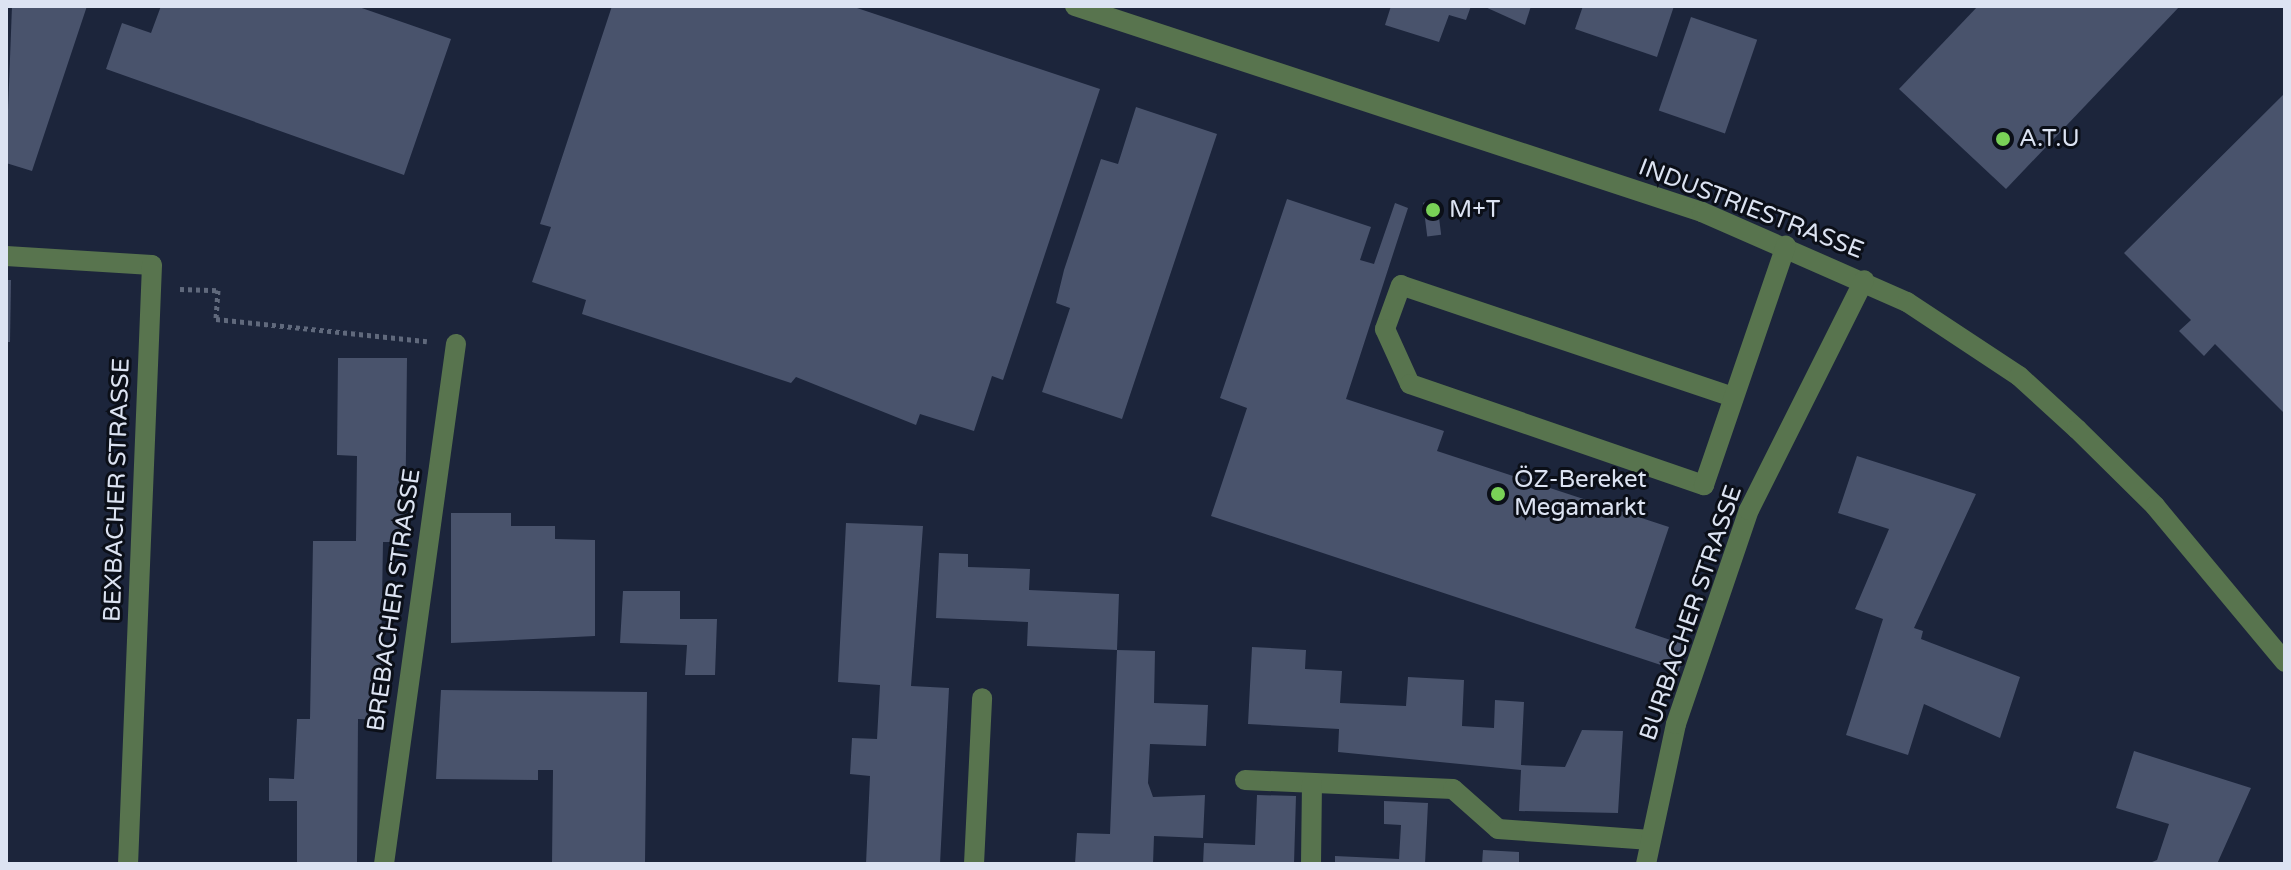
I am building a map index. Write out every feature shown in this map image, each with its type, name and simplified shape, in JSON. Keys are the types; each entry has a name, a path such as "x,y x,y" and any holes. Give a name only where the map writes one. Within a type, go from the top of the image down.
{"street":[{"name":"INDUSTRIESTRASSE","path":"1075,6 1786,246 1864,280 1965,337 2077,429 2155,506 2285,662"},
{"path":"1733,397 1401,285 1385,329 1410,384 1704,485 1786,246"},
{"path":"6,256 152,265 151,287"},
{"name":"BURBACHER STRASSE","path":"1646,864 1676,724 1749,510 1864,280"},
{"name":"BEXBACHER STRASSE","path":"128,864 151,287"},
{"name":"BREBACHER STRASSE","path":"384,864 456,344"},
{"path":"974,864 982,698"},
{"path":"1245,780 1453,789 1498,829 1651,840"},
{"path":"1311,864 1312,784"}],"path":[{"path":"151,287 218,290 216,319 456,344"}],"building":[{"path":"12,6 87,6 32,171 6,163"},
{"path":"161,6 356,6 451,39 404,175 106,69 122,23 151,33"},
{"path":"612,6 851,6 1100,89 1003,380 992,376 974,431 920,414 916,425 796,377 791,383 582,314 586,300 532,282 551,227 540,224"},
{"path":"1391,6 1471,6 1466,20 1449,15 1439,42 1385,25"},
{"path":"1483,6 1531,6 1525,25"},
{"path":"1583,6 1674,6 1657,57 1575,29"},
{"name":"A.T.U","path":"1978,6 2180,6 2006,189 1899,89"},
{"path":"1691,17 1757,40 1725,133 1659,111"},
{"path":"2285,93 2285,414 2215,344 2204,356 2179,331 2191,320 2124,253"},
{"path":"1136,107 1217,134 1122,419 1042,392 1070,308 1056,303 1064,270 1101,159 1118,164"},
{"path":"1287,199 1371,227 1360,260 1374,264 1395,203 1408,208 1346,399 1444,431 1437,451 1669,527 1635,628 1688,646 1679,671 1211,516 1247,408 1220,398"},
{"path":"1437,201 1441,235 1427,236 1423,203"},
{"path":"6,280 11,280 10,342 6,342"},
{"path":"338,358 407,358 405,542 383,542 380,720 358,719 357,864 297,864 297,801 269,801 269,778 294,779 297,719 310,719 313,541 356,541 357,456 337,455"},
{"path":"1857,456 1976,494 1914,628 1923,631 1921,639 2020,677 2000,738 1924,704 1908,755 1846,735 1883,619 1855,609 1889,529 1838,513"},
{"path":"451,513 511,513 511,526 555,526 555,539 595,540 595,636 451,643"},
{"path":"846,523 923,526 911,686 949,688 940,864 866,864 870,776 850,774 852,738 877,739 880,685 838,682"},
{"path":"939,553 968,554 968,567 1030,569 1029,590 1119,594 1117,650 1027,646 1028,622 936,618"},
{"path":"623,591 680,591 680,619 717,619 715,675 685,675 687,645 620,643"},
{"path":"1252,647 1306,650 1305,669 1342,671 1340,703 1406,706 1408,677 1464,680 1462,726 1494,728 1495,700 1524,702 1521,765 1565,767 1582,730 1623,731 1618,813 1519,811 1521,770 1338,752 1339,729 1248,724"},
{"path":"1117,650 1155,651 1154,703 1208,705 1206,746 1150,744 1148,783 1153,797 1205,795 1203,838 1154,836 1153,864 1075,864 1077,833 1110,834"},
{"path":"441,690 647,692 645,864 552,864 553,770 538,770 538,780 436,779"},
{"path":"2134,751 2251,788 2217,864 2147,864 2157,860 2169,824 2116,808"},
{"path":"1257,795 1296,796 1294,864 1203,864 1204,843 1255,845"},
{"path":"1384,801 1428,803 1425,864 1335,864 1335,856 1399,859 1401,825 1384,824"},
{"path":"1483,850 1519,852 1519,864 1482,864"}],"place":[{"name":"A.T.U","path":"2003,139"},
{"name":"M+T","path":"1433,210"},
{"name":"ÖZ-Bereket Megamarkt","path":"1498,494"}]}
